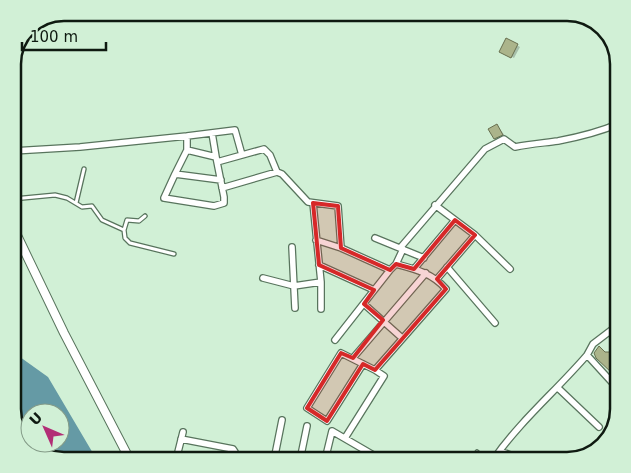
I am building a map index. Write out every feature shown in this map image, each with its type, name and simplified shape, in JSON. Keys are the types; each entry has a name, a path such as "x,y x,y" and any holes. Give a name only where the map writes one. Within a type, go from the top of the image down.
{"street":[{"path":"335,340 396,264 401,248 435,205 485,150 504,139 515,147 570,139 610,126"},
{"path":"21,151 80,147 234,130 242,155"},
{"path":"187,136 187,150 164,198 214,206 223,205 224,197 212,133"},
{"path":"187,150 217,159 264,149 270,155 277,172 287,177 304,199 313,203 338,206 342,248"},
{"path":"222,188 277,172"},
{"path":"175,174 221,180"},
{"path":"313,203 321,282 321,309"},
{"path":"435,205 475,235 510,269"},
{"path":"414,269 455,220"},
{"path":"437,279 475,235"},
{"path":"375,238 424,258"},
{"path":"316,240 342,248 390,270"},
{"path":"21,244 64,334 126,452"},
{"path":"292,246 295,308"},
{"path":"375,370 446,288 437,279 426,273 396,264"},
{"path":"319,265 374,290"},
{"path":"448,267 495,323"},
{"path":"353,358 426,273"},
{"path":"263,278 294,286 321,282"},
{"path":"364,304 402,338"},
{"path":"505,452 500,450 531,412 558,388 587,355 593,344 610,331"},
{"path":"345,438 384,376 353,358 341,353 307,408 327,421 363,364"},
{"path":"587,355 610,380"},
{"path":"558,388 599,427"},
{"path":"276,452 282,420"},
{"path":"302,452 307,426"},
{"path":"328,452 332,431 368,452"},
{"path":"178,452 183,432"},
{"path":"181,439 232,449 235,452"}],"lane":[{"path":"76,203 84,169"},
{"path":"21,199 55,195 67,198 82,206 92,206 102,220 124,230"},
{"path":"145,216 139,221 128,220 124,230 125,238 130,242 174,254"}],"highlighted area":[{"path":"313,203 338,206 341,248 390,270 396,264 414,269 455,220 475,235 437,279 446,289 375,370 363,364 327,421 307,408 341,353 353,358 383,320 364,304 374,290 319,265"}],"water":[{"path":"21,358 48,377 63,403 21,403"},
{"path":"70,414 92,452 70,452"}],"building":[{"path":"506,38 518,44 511,58 499,52"},
{"path":"497,124 503,135 494,139 488,129"},
{"path":"599,346 605,352 610,352 610,371 596,358 594,353"}]}
